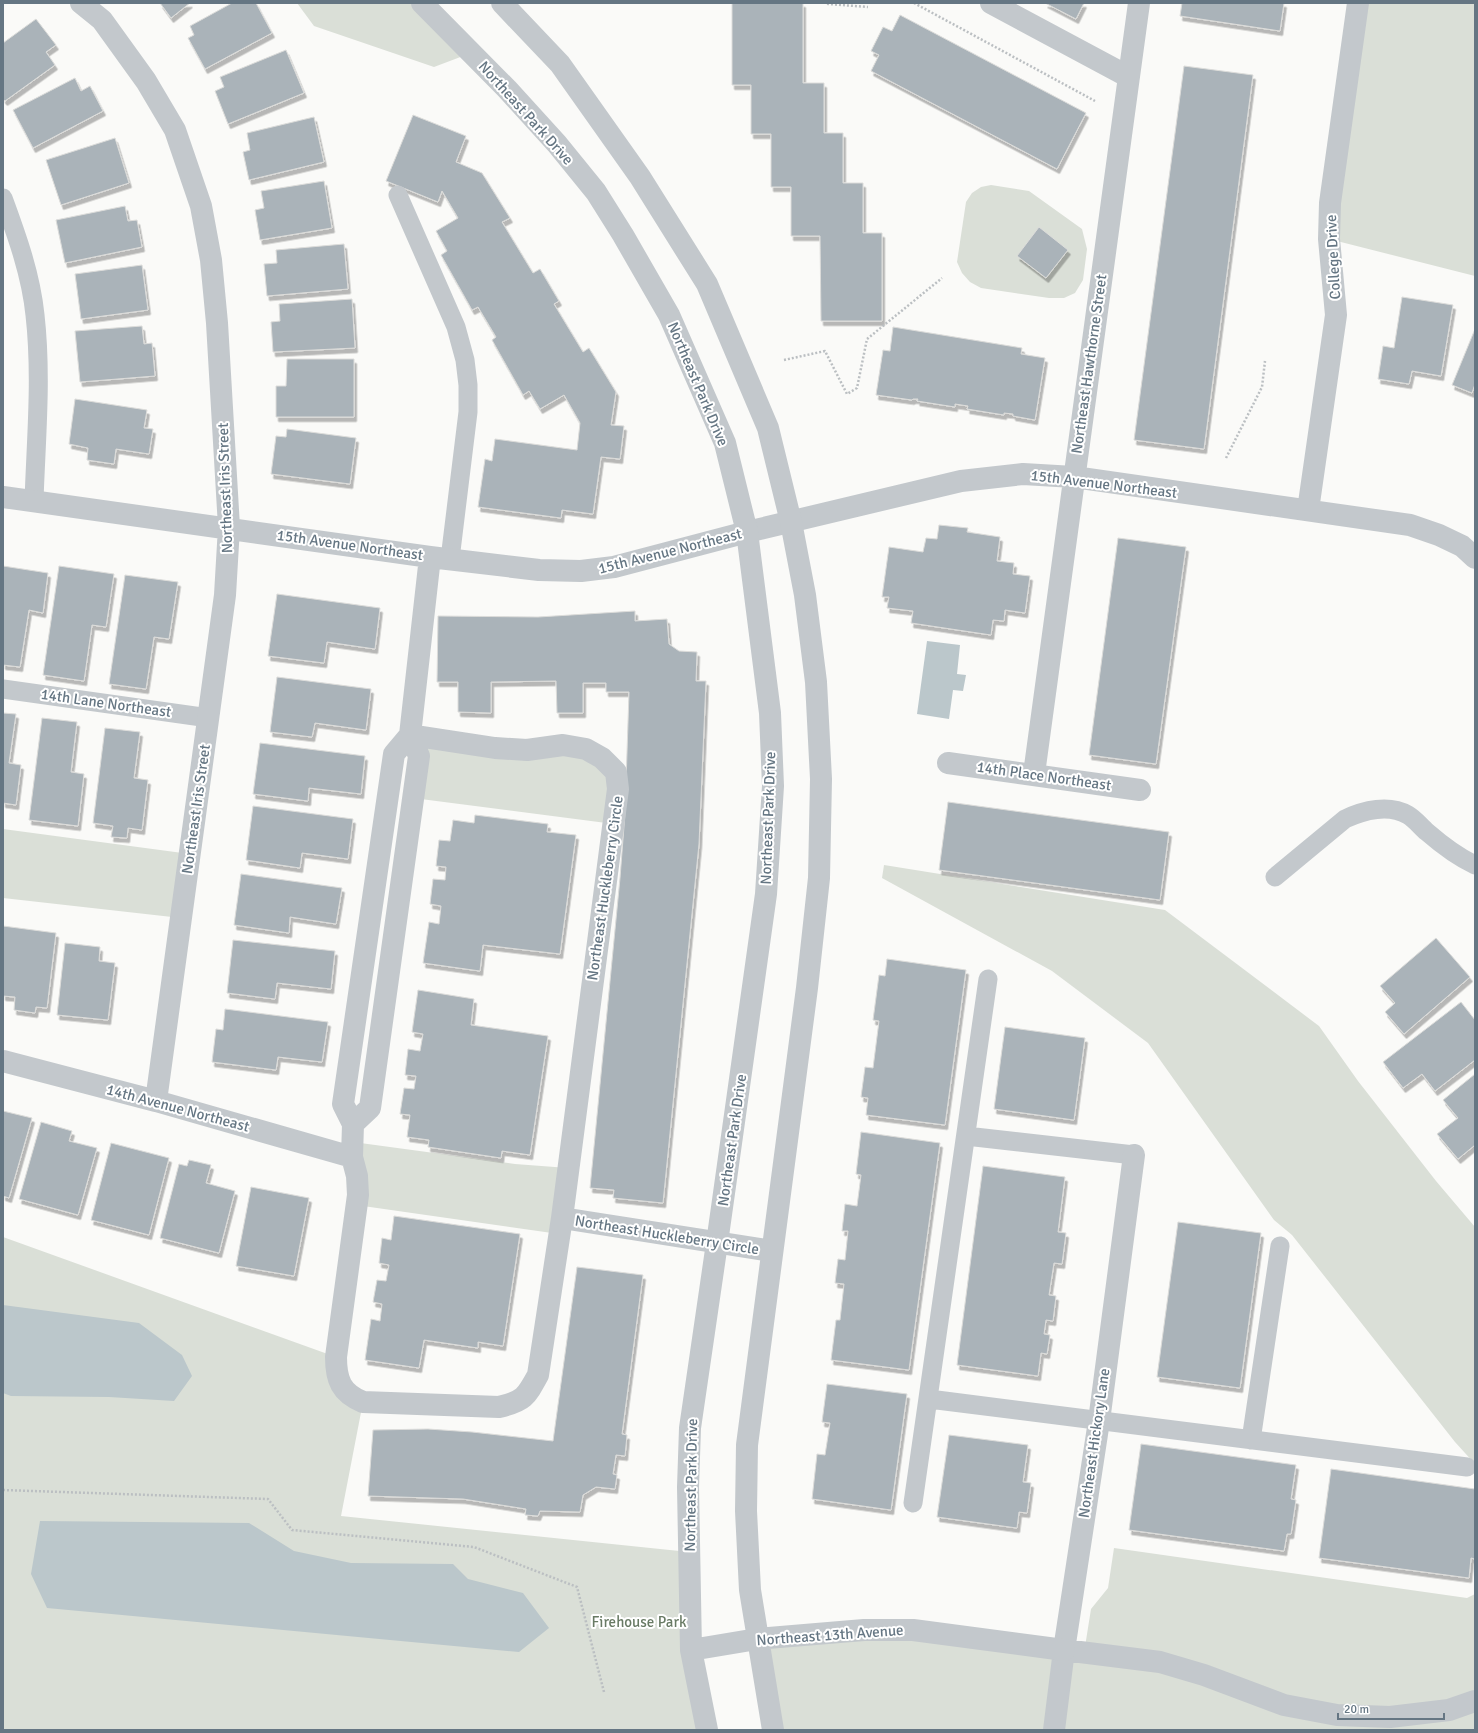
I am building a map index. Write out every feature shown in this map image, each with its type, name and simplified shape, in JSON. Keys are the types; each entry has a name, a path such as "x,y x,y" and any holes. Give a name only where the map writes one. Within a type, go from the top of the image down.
{"street":[{"name":"Northeast Iris Street","path":"81,3 102,20 146,81 175,130 201,206 211,260 217,323 230,527 225,595 156,1101"},
{"name":"Northeast Park Drive","path":"422,3 507,89 556,144 596,192 619,229 670,315 725,443 747,532 770,713 772,786 766,894 690,1428 688,1487 691,1650 707,1730"},
{"path":"502,3 560,64 640,177 707,284 768,428 791,522 805,595 816,682 821,779 819,878 807,988 747,1445 746,1511 750,1590 773,1730"},
{"path":"991,3 1129,77"},
{"name":"Northeast Hawthorne Street","path":"1034,774 1139,3"},
{"name":"College Drive","path":"1308,510 1336,315 1329,239 1330,203 1358,3"},
{"name":"15th Avenue Northeast","path":"3,497 230,527 440,558 539,570 581,571 614,567 747,532 961,481 1023,474 1074,477 1410,525 1439,535 1462,546 1475,558"},
{"path":"410,735 440,558"},
{"name":"Northeast Huckleberry Circle","path":"410,735 495,748 527,750 563,745 586,750 602,758 616,772 618,788 562,1218 538,1375 529,1392 517,1403 500,1407 363,1402 352,1398 342,1387 336,1373 336,1357 358,1195 357,1176 352,1157 353,1124 343,1104 394,754 410,735"},
{"name":"14th Place Northeast","path":"948,762 1140,790"},
{"name":"14th Avenue Northeast","path":"3,1061 156,1101 352,1157"},
{"name":"Northeast Hickory Lane","path":"1054,1730 1064,1650 1099,1421 1134,1156"},
{"name":"Northeast Huckleberry Circle","path":"562,1218 772,1252"},
{"name":"Northeast 13th Avenue","path":"691,1650 757,1638 864,1630 913,1630 1160,1662 1204,1675 1284,1705 1337,1715 1390,1717 1449,1710 1475,1701"}],"lane":[{"path":"398,195 456,327 465,360 468,386 468,412 440,558"},
{"path":"3,198 21,246 35,314 39,381 34,501"},
{"name":"14th Lane Northeast","path":"3,689 209,718"},
{"path":"1275,877 1345,818 1373,810 1391,810 1408,815 1449,852 1475,865"},
{"path":"914,1503 988,979"},
{"path":"966,1136 1134,1156"},
{"path":"1251,1440 1280,1246"},
{"path":"929,1399 1467,1467"}],"path":[{"path":"828,3 868,7"},
{"path":"914,3 1097,101"},
{"path":"784,360 825,351 847,394 857,388 867,339 942,278"},
{"path":"1226,458 1262,387 1265,362"},
{"path":"3,1490 268,1498 292,1530 474,1547 577,1587 604,1692"}],"green space":[{"path":"297,3 422,3 471,53 434,67 314,26"},
{"path":"1358,3 1475,3 1475,276 1329,239"},
{"path":"991,185 1029,191 1082,229 1087,249 1083,280 1075,293 1064,298 1049,298 981,288 970,282 962,273 957,262 966,202 972,193 981,187"},
{"path":"410,735 563,745 616,772 614,824 413,798"},
{"path":"3,829 190,854 181,918 3,898"},
{"path":"884,865 1165,910 1319,1026 1358,1081 1436,1181 1475,1227 1475,1464 1455,1442 1292,1235 1274,1220 1148,1043 1052,971 882,878"},
{"path":"353,1142 515,1164 568,1168 559,1234 356,1205"},
{"name":"Firehouse Park","path":"3,1237 336,1357 363,1402 341,1516 689,1552 707,1730 3,1730"},
{"path":"1114,1548 1467,1598 1475,1594 1475,1730 773,1730 757,1639 864,1630 1084,1653 1091,1609 1108,1588"}],"shaded area":[{"path":"927,641 960,645 957,674 966,675 963,691 953,690 949,719 917,714"},
{"path":"3,1305 139,1323 182,1355 192,1376 174,1401 109,1397 11,1396 3,1393"},
{"path":"40,1521 249,1523 294,1551 351,1563 453,1564 468,1579 523,1593 549,1628 519,1652 47,1608 31,1574"}],"building":[{"path":"160,3 190,3 171,18"},
{"path":"232,3 256,3 272,33 205,69 188,38 194,35 190,26"},
{"path":"732,3 803,3 803,83 824,83 824,133 843,133 843,183 863,183 863,233 882,233 882,321 821,321 820,236 791,236 791,187 771,187 771,134 751,134 751,85 732,85"},
{"path":"1045,3 1084,3 1076,19"},
{"path":"1182,3 1284,3 1280,31 1180,16"},
{"path":"900,15 1086,113 1057,169 871,71 879,55 871,51 883,27 892,31"},
{"path":"36,19 56,45 46,52 55,65 5,101 3,99 3,43"},
{"path":"286,50 304,93 228,124 215,91 224,87 220,77"},
{"path":"1184,66 1253,75 1204,449 1134,440"},
{"path":"75,78 81,91 90,86 103,111 33,148 13,110"},
{"path":"413,115 466,136 456,162 482,173 510,218 502,222 533,273 540,269 559,301 554,304 583,352 589,348 616,392 611,425 624,426 620,459 601,457 593,514 562,510 561,518 478,507 485,459 492,461 495,439 577,450 580,423 564,395 540,409 529,391 523,395 492,340 496,337 478,307 472,310 441,255 447,251 436,231 458,218 442,191 438,202 386,181"},
{"path":"314,117 324,162 249,180 243,152 250,150 247,133"},
{"path":"115,138 129,183 61,205 46,160"},
{"path":"324,181 332,228 260,240 255,210 264,208 261,191"},
{"path":"125,206 128,221 137,220 142,247 65,263 56,220"},
{"path":"1039,227 1068,250 1046,278 1017,256"},
{"path":"344,244 348,289 267,296 264,264 277,263 276,250"},
{"path":"142,265 148,310 81,319 75,274"},
{"path":"1402,297 1453,305 1441,376 1412,371 1409,384 1378,379 1383,346 1394,348"},
{"path":"352,299 355,348 273,352 271,322 280,321 279,304"},
{"path":"142,326 144,344 152,343 155,376 80,382 75,331"},
{"path":"893,327 1022,348 1021,354 1045,358 1035,420 1013,416 1013,414 1004,413 1004,415 967,409 968,406 955,404 955,407 917,401 918,399 912,400 876,395 883,350 890,351"},
{"path":"1475,329 1475,384 1472,393 1452,385"},
{"path":"287,359 354,359 354,417 276,417 276,386 286,386"},
{"path":"75,399 147,410 144,428 153,429 149,454 116,449 114,464 87,460 88,448 69,444"},
{"path":"287,429 356,438 350,484 271,474 276,436 286,437"},
{"path":"939,525 968,528 967,532 1000,537 997,561 1014,563 1013,574 1030,576 1025,613 1005,610 1004,621 993,620 991,635 911,623 913,611 887,608 889,597 882,597 889,547 923,552 926,538 937,539"},
{"path":"1118,538 1186,547 1156,764 1089,755"},
{"path":"3,566 48,573 43,613 29,610 20,667 3,665"},
{"path":"59,566 114,574 106,627 92,625 84,681 43,675"},
{"path":"125,575 178,582 169,639 154,637 146,689 109,684"},
{"path":"277,594 380,608 375,649 327,642 324,663 268,656"},
{"path":"635,611 635,621 667,619 669,644 679,651 697,652 696,681 706,681 699,844 663,1203 613,1198 614,1190 590,1188 620,878 625,813 629,692 606,692 606,683 583,683 583,713 557,713 556,681 491,682 491,713 458,712 458,682 437,682 438,616 538,617"},
{"path":"277,677 371,689 366,730 315,723 312,737 270,732"},
{"path":"3,713 16,714 9,763 21,765 16,805 3,803"},
{"path":"42,718 77,722 71,772 84,774 78,826 29,820"},
{"path":"105,728 140,732 134,778 148,780 142,830 128,828 127,838 111,837 113,826 93,823"},
{"path":"260,743 365,756 361,794 309,788 308,801 253,794"},
{"path":"948,802 1169,832 1160,900 939,870"},
{"path":"253,806 353,819 348,859 302,853 300,868 246,860"},
{"path":"475,815 548,824 547,832 576,835 560,954 483,945 480,971 423,963 429,922 439,924 441,906 430,904 433,879 445,880 446,867 436,866 439,840 450,841 453,820 474,823"},
{"path":"241,874 342,888 336,924 290,917 289,933 234,925"},
{"path":"3,926 56,933 47,1008 36,1007 35,1013 14,1010 15,997 3,996"},
{"path":"1436,938 1470,977 1404,1034 1385,1012 1395,1003 1380,986"},
{"path":"233,940 335,951 331,989 277,983 275,999 227,993"},
{"path":"65,943 100,947 99,961 115,963 108,1020 57,1015"},
{"path":"887,959 966,970 945,1125 866,1115 868,1098 861,1097 865,1067 873,1068 879,1021 873,1020 879,975 885,976"},
{"path":"418,990 474,999 471,1025 548,1036 530,1155 502,1151 501,1158 428,1147 429,1140 407,1137 410,1115 400,1114 404,1088 414,1089 416,1076 405,1075 408,1049 420,1051 423,1034 412,1032"},
{"path":"1461,1002 1475,1020 1475,1060 1435,1091 1422,1074 1403,1088 1383,1062"},
{"path":"225,1009 328,1022 322,1062 278,1057 276,1070 212,1062 216,1029 223,1030"},
{"path":"1005,1027 1085,1038 1074,1120 994,1109"},
{"path":"1475,1074 1475,1145 1458,1159 1437,1134 1458,1118 1443,1100"},
{"path":"3,1111 32,1118 9,1198 3,1196"},
{"path":"41,1122 72,1131 69,1141 97,1148 78,1215 19,1199"},
{"path":"861,1132 940,1143 909,1370 831,1360 836,1320 840,1320 844,1284 835,1283 838,1259 845,1260 848,1231 842,1231 845,1204 857,1206 861,1175 856,1174"},
{"path":"111,1143 169,1158 149,1235 91,1220"},
{"path":"189,1160 211,1165 206,1183 235,1191 219,1253 160,1238 179,1164 187,1166"},
{"path":"983,1166 1065,1177 1058,1232 1066,1233 1062,1264 1054,1263 1049,1295 1056,1296 1053,1321 1046,1320 1044,1334 1050,1335 1047,1354 1041,1353 1038,1376 957,1365"},
{"path":"251,1187 309,1198 294,1276 236,1266"},
{"path":"394,1216 520,1234 503,1346 478,1342 478,1348 424,1340 419,1368 365,1360 371,1319 380,1321 382,1304 373,1302 377,1280 386,1281 389,1265 379,1263 382,1238 391,1240"},
{"path":"1178,1222 1261,1233 1240,1388 1157,1377"},
{"path":"577,1267 643,1275 622,1434 627,1435 625,1456 616,1455 613,1474 617,1475 615,1489 596,1487 583,1495 580,1512 540,1511 538,1516 525,1515 526,1509 463,1499 368,1496 373,1430 428,1429 472,1432 553,1441"},
{"path":"827,1384 907,1394 891,1510 812,1499 817,1454 825,1455 830,1423 822,1422"},
{"path":"949,1435 1028,1445 1023,1482 1031,1483 1027,1513 1019,1512 1017,1528 937,1517"},
{"path":"1141,1444 1296,1465 1291,1499 1296,1500 1291,1534 1287,1534 1284,1551 1129,1530"},
{"path":"1331,1469 1475,1489 1475,1559 1471,1558 1469,1578 1319,1558"}]}
